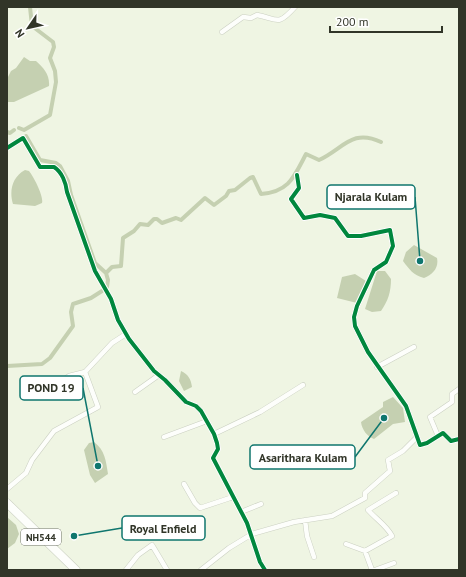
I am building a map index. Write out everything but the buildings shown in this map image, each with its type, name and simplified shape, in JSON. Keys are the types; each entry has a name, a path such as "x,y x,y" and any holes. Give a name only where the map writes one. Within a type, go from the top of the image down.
{"highway":[{"name":"NH544","path":"7,503 76,570"},
{"name":"NH544","path":"7,511 68,570"}],"street":[{"path":"222,32 242,17 251,18 257,15 274,21 280,20 295,7"},
{"path":"7,148 23,138 40,167 54,167 66,183 67,192 95,271 126,334 159,375 186,402 196,406 201,411 214,434 218,449 214,458 252,534 260,562 265,570"},
{"path":"297,175 299,188 291,199 304,218 320,215 335,218 348,236 360,236 390,230 393,246 390,254 386,262 374,270 357,306 354,317 359,336 377,367 406,406 417,437 422,446 443,434 451,441 459,439"},
{"path":"62,381 69,376 85,372 112,343 126,334"},
{"path":"377,367 414,347"},
{"path":"7,489 26,473 32,460 54,431 98,407 85,372"},
{"path":"135,392 159,375"},
{"path":"214,434 260,412 303,385"},
{"path":"438,436 430,417 452,402 452,394 459,389"},
{"path":"164,437 207,421"},
{"path":"201,570 229,548 252,534 275,526 332,516 365,498 365,493 390,471 388,460 403,451 406,446 417,437"},
{"path":"184,484 195,503 200,508 233,497"},
{"path":"365,551 392,536 387,527 382,525 368,510 396,493"},
{"path":"241,512 261,504"},
{"path":"305,520 307,536 314,557"},
{"path":"346,544 365,551 374,570 394,563"},
{"path":"126,570 138,556 152,545 165,569"}],"shaded area":[{"path":"24,57 30,61 36,61 42,66 46,72 49,86 14,102 7,102 7,79 11,71 16,68"},
{"path":"25,170 29,171 31,174 42,196 42,203 35,206 13,204 11,194 14,180"},
{"path":"414,245 437,258 435,270 424,278 420,277 409,269 403,261 406,252"},
{"path":"377,271 385,271 391,279 390,292 386,304 381,311 372,312 365,309"},
{"path":"355,274 366,281 357,303 337,298 342,277"},
{"path":"181,371 189,377 192,387 184,391 179,381"},
{"path":"393,397 403,408 405,422 393,424 374,439 365,432 362,428 361,422 383,407 383,402"},
{"path":"94,442 103,452 108,474 95,483 90,475 84,450 89,443"},
{"path":"7,517 16,525 19,534 15,543 7,549"}],"waterway":[{"path":"19,128 24,130 50,115 56,82 55,71 50,58 54,47 53,42 32,26 30,7"},
{"path":"7,132 10,133 14,130"},
{"path":"26,136 40,160 56,163 60,166 68,181 71,195 95,263 106,273 108,280 107,287"},
{"path":"106,273 112,267 121,266 123,238 134,231 140,224 148,225 154,219 157,219 162,223 176,218 181,220 205,198 214,205 226,196 229,191 235,190 253,177 261,194 278,190 290,182 306,154 319,160 355,139 362,137 371,138 381,142"},
{"path":"7,366 42,364 50,358 73,326 71,312 73,304 91,298 102,291"}],"cycle path":[{"path":"7,148 23,138 40,167 54,167 65,181 67,192 95,271 111,299 118,320 129,339 154,371 186,402 196,406 201,411 214,434 218,449 213,458 247,523 260,562 265,570"},
{"path":"297,175 299,188 291,199 304,218 320,215 335,218 348,236 361,236 390,230 393,246 386,262 374,270 357,306 354,317 355,326 368,352 406,406 420,445 427,443 443,433 451,441 459,439"}],"place":[{"name":"Njarala Kulam","path":"420,261"},
{"name":"Asarithara Kulam","path":"384,418"},
{"name":"POND 19","path":"98,466"},
{"name":"Royal Enfield","path":"74,536"}]}
